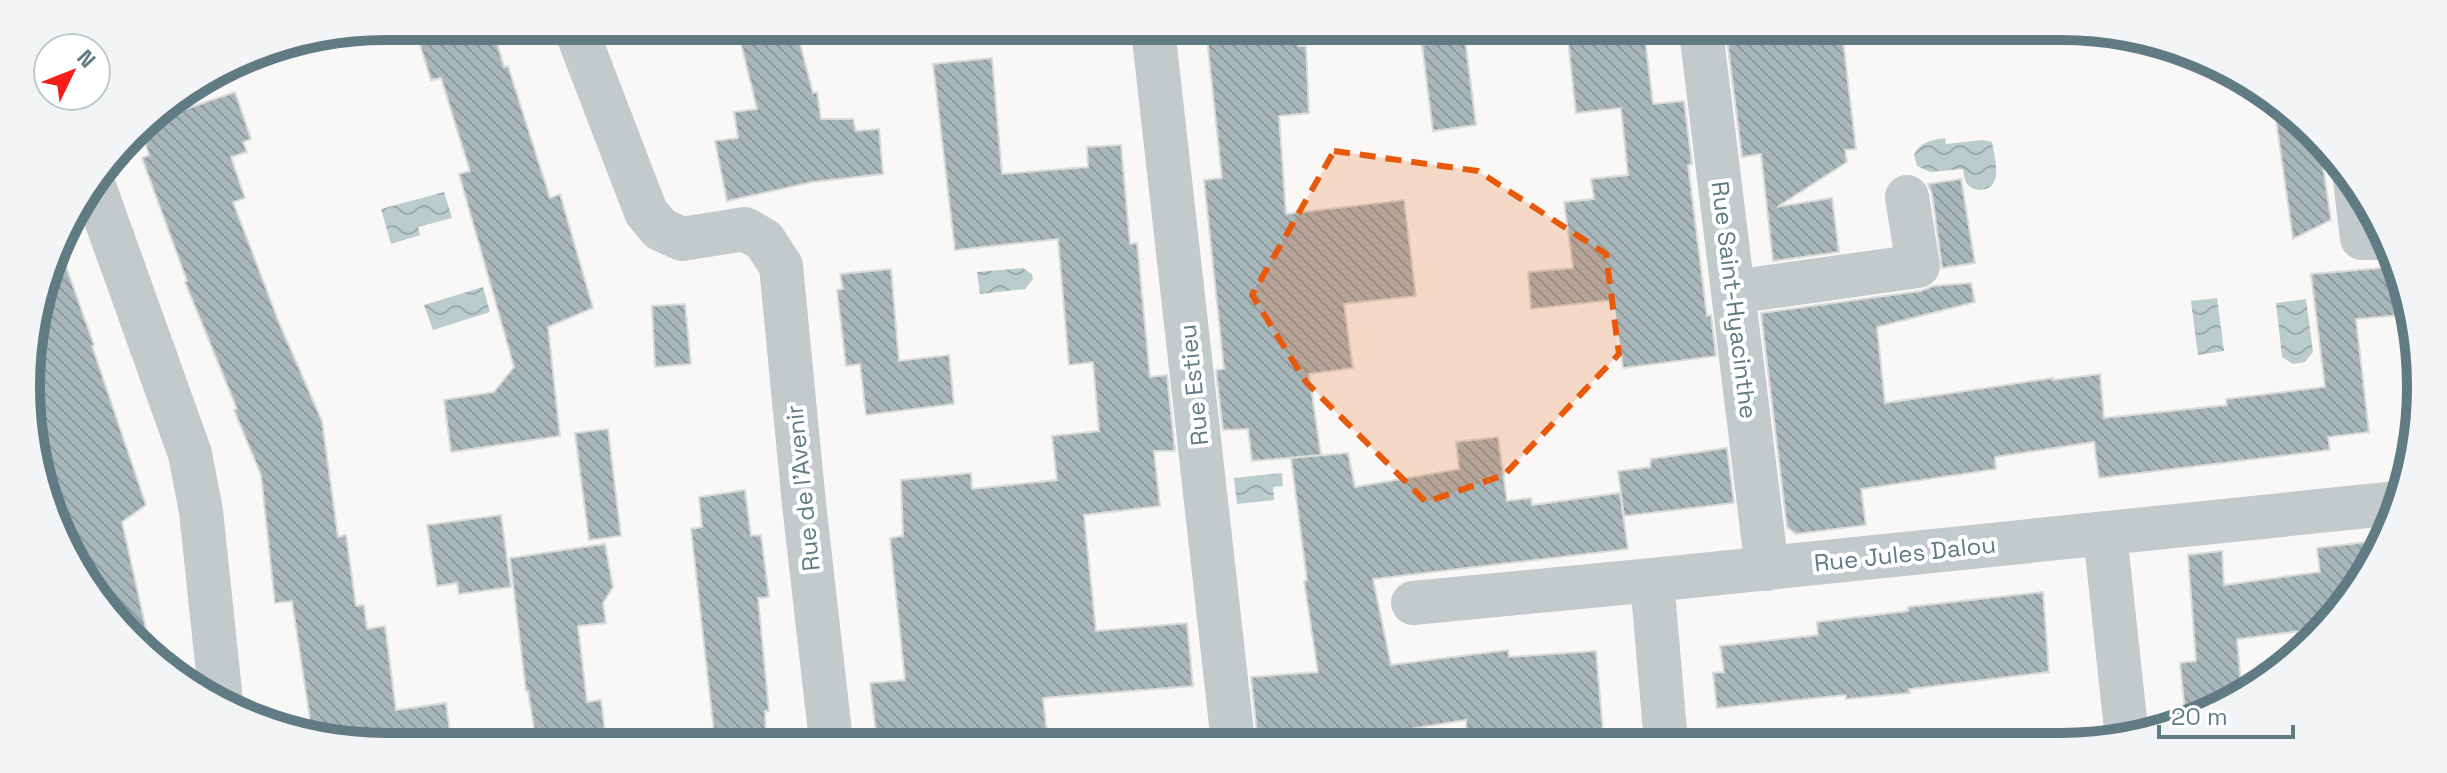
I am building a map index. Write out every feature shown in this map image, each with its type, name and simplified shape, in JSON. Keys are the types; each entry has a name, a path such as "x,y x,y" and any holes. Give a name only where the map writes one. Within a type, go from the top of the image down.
{"street":[{"name":"Rue de l'Avenir","path":"580,40 646,212 660,229 682,239 745,229 764,240 781,266 830,733"},
{"name":"Rue Estieu","path":"1154,40 1232,733"},
{"name":"Rue Saint-Hyacinthe","path":"1702,40 1767,569"},
{"path":"97,195 190,454 201,511 220,690"},
{"path":"1733,292 1918,266 1907,197"},
{"path":"2358,209 2362,238 2373,238"},
{"name":"Rue Jules Dalou","path":"1413,603 2387,504"},
{"path":"2105,534 2126,726"},
{"path":"1652,580 1665,733"}],"highlighted area":[{"path":"1334,151 1478,171 1606,254 1619,354 1504,475 1426,502 1306,382 1252,295"}],"water":[{"path":"1945,138 1946,144 1992,142 1996,173 1991,186 1972,188 1966,181 1963,169 1930,172 1917,166 1914,155 1919,147"},
{"path":"444,192 452,218 418,227 420,235 391,244 381,209"},
{"path":"1023,268 1032,274 1033,279 1025,289 980,294 977,272"},
{"path":"483,287 490,312 433,330 424,305"},
{"path":"2217,298 2224,351 2198,355 2191,301"},
{"path":"2306,299 2313,352 2305,362 2293,364 2282,357 2276,303"},
{"path":"1282,473 1283,486 1273,487 1274,500 1237,504 1234,478"}],"building":[{"path":"418,40 496,40 504,67 508,66 550,198 560,194 593,308 548,327 560,436 451,452 444,400 494,392 514,367 459,174 470,171 441,78 431,80"},
{"path":"740,40 799,40 813,93 817,92 821,119 853,119 856,131 879,129 883,174 812,182 727,201 715,141 738,138 734,112 757,109"},
{"path":"1207,40 1299,40 1299,46 1306,46 1309,113 1279,116 1286,214 1404,200 1416,296 1344,304 1353,368 1309,374 1321,455 1252,461 1248,429 1223,430 1216,370 1224,369 1204,180 1222,178"},
{"path":"1465,40 1476,125 1433,131 1422,45"},
{"path":"1568,40 1645,40 1653,104 1684,101 1692,164 1688,165 1707,316 1711,315 1716,356 1623,368 1613,300 1531,309 1528,272 1573,268 1564,202 1594,199 1591,179 1628,175 1621,108 1576,113"},
{"path":"1727,40 1843,40 1856,149 1845,150 1847,162 1777,207 1832,198 1839,252 1773,261 1761,154 1742,157"},
{"path":"992,58 1002,174 1088,167 1087,147 1121,145 1130,244 1137,243 1150,377 1167,375 1175,451 1154,451 1160,506 1084,515 1096,631 1187,623 1193,686 1043,698 1047,733 876,733 870,683 905,680 890,538 903,536 901,480 971,473 972,489 1057,480 1052,436 1099,431 1093,362 1069,365 1058,239 955,250 933,64"},
{"path":"235,92 251,139 243,142 247,152 231,157 245,198 233,202 280,325 322,421 338,537 346,535 356,606 364,605 367,629 385,626 396,710 446,703 450,733 364,732 311,724 292,601 275,603 261,475 185,282 142,158 149,155 144,139 175,113"},
{"path":"2275,115 2322,159 2331,220 2293,239"},
{"path":"1961,179 1975,263 1942,268 1932,193 1928,184"},
{"path":"64,260 146,505 122,522 148,638 126,615 86,560 58,498 47,454 41,409 41,364 47,319"},
{"path":"2386,268 2389,275 2399,315 2356,319 2369,432 2328,437 2330,450 2099,478 2094,442 1995,457 1996,469 1861,489 1866,525 1796,534 1787,527 1761,313 1921,291 1933,286 1971,283 1975,302 1877,327 1885,403 2100,374 2104,418 2227,405 2226,399 2325,387 2311,274"},
{"path":"891,269 899,361 949,355 954,404 866,415 860,364 846,366 837,290 843,289 840,274"},
{"path":"685,304 691,364 655,367 652,306"},
{"path":"608,429 621,536 589,540 575,433"},
{"path":"1498,437 1507,501 1531,498 1532,505 1620,493 1628,549 1373,579 1391,665 1508,650 1509,657 1596,651 1603,733 1467,733 1466,720 1384,733 1257,733 1251,677 1318,672 1304,581 1307,580 1291,458 1348,453 1355,487 1459,469 1456,442"},
{"path":"1727,448 1734,503 1624,516 1618,471 1650,467 1651,459"},
{"path":"745,490 751,536 761,535 769,597 758,598 769,711 765,711 766,733 714,733 691,529 702,527 699,497"},
{"path":"501,515 511,587 459,594 457,583 437,586 427,525"},
{"path":"2370,542 2349,579 2308,630 2237,639 2241,683 2185,710 2180,663 2196,661 2188,555 2222,551 2224,585 2320,572 2317,548"},
{"path":"605,544 613,587 603,603 606,623 578,626 587,702 601,700 605,733 535,733 526,691 510,558"},
{"path":"2043,592 2049,672 1909,689 1910,693 1846,699 1846,695 1717,708 1713,673 1724,672 1720,646 1818,635 1817,622 1908,611 1908,607"}]}
